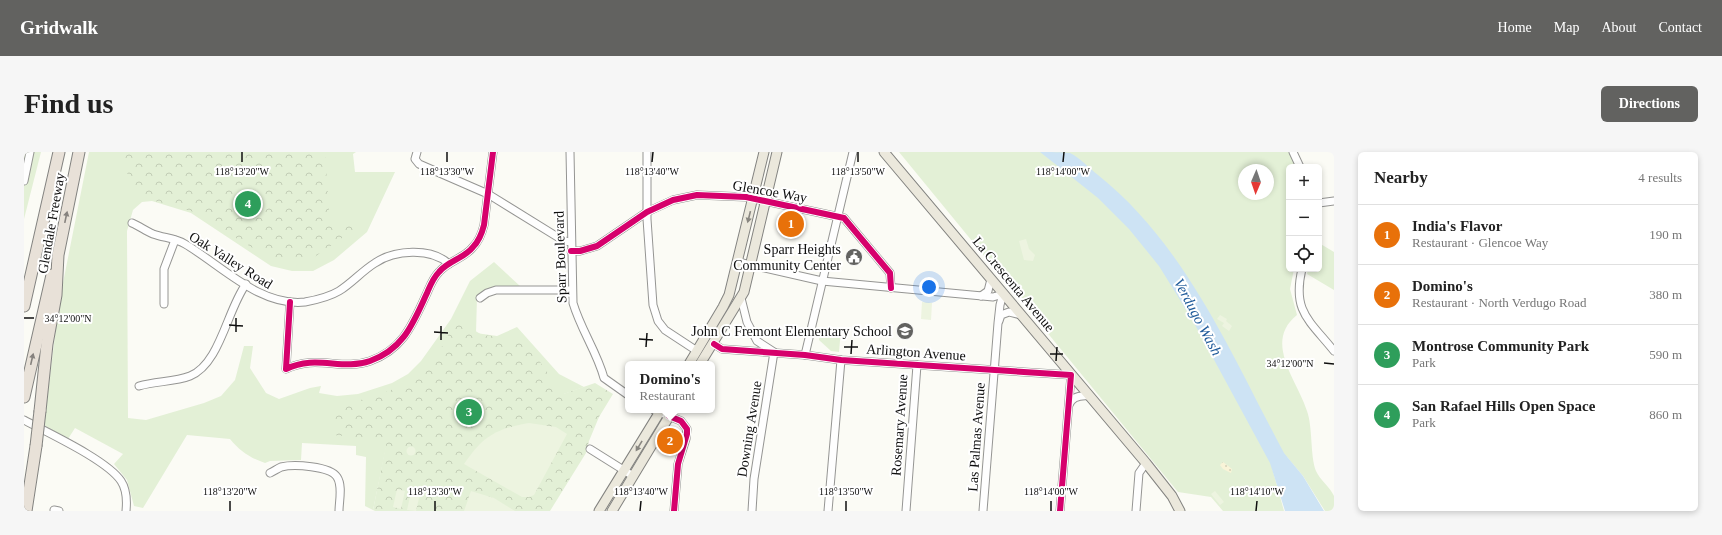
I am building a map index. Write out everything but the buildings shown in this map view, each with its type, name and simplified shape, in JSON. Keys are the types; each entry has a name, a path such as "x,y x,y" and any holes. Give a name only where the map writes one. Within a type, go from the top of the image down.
{"highway":[{"name":"Glendale Freeway","path":"24,306 58,152"},
{"name":"Glendale Freeway","path":"34,466 47,344 56,295 58,255 79,152"},
{"path":"24,270 43,222"},
{"path":"24,397 47,294 58,255"},
{"path":"26,511 34,466"},
{"path":"33,511 34,466"}],"main road":[{"path":"691,361 723,307 729,294 754,198 764,152"},
{"path":"702,361 714,344 740,298 751,265 777,152"},
{"name":"La Crescenta Avenue","path":"884,152 1146,463 1172,496 1180,511"},
{"path":"599,511 657,413"},
{"path":"612,511 671,413"}],"street":[{"path":"24,181 30,152"},
{"path":"290,302 286,369 295,364 309,362 358,364 378,358 393,348 409,331 434,278 449,264 473,248 480,236 484,225 493,152"},
{"name":"Sparr Boulevard","path":"570,152 572,290 578,321 600,362 604,378 625,392"},
{"path":"647,152 649,259 656,314 665,330 697,351"},
{"path":"805,355 853,152"},
{"path":"1293,152 1299,164"},
{"path":"416,156 419,164 488,194 564,241 571,242"},
{"name":"Glencoe Way","path":"571,251 580,251 597,246 647,212 673,200 697,195 754,198 846,220 890,273 891,288"},
{"path":"1322,203 1334,201"},
{"name":"Oak Valley Road","path":"132,223 153,234 176,240 267,297 290,302 306,301 333,294 346,287 375,263 399,254 430,254 442,258 449,264"},
{"path":"164,304 164,269 176,240"},
{"path":"738,262 822,282 993,297 1004,294"},
{"path":"1301,272 1298,286 1300,303 1304,312 1334,351"},
{"path":"981,296 988,291 991,279"},
{"path":"139,386 184,378 200,371 211,359 234,302 246,284"},
{"path":"480,298 487,293 496,290 572,290"},
{"name":"Las Palmas Avenue","path":"983,511 998,323 1001,299 1004,294"},
{"path":"740,298 747,322 757,341 774,352"},
{"path":"998,323 1001,315 1005,313 1014,312 1021,315"},
{"name":"Arlington Avenue","path":"714,344 722,349 774,352 841,360 1071,375"},
{"name":"Downing Avenue","path":"752,511 754,479 774,352"},
{"path":"828,511 841,360"},
{"path":"1049,373 1054,371 1059,361"},
{"name":"Rosemary Avenue","path":"906,511 917,365"},
{"path":"1060,511 1071,375"},
{"path":"1069,405 1070,401 1076,397 1090,396"},
{"path":"671,413 681,421 687,429 687,434 678,464 674,511"},
{"path":"24,420 93,459 114,473 122,482 126,492 126,511"},
{"path":"590,448 633,476"},
{"path":"1136,511 1139,473 1146,463"},
{"path":"270,473 286,466 331,470 338,478 340,485 339,511"}],"green space":[{"path":"24,152 41,152 24,219"},
{"path":"89,152 356,152 353,154 355,172 395,172 367,232 334,260 313,271 292,271 271,266 191,213 152,201 142,202 133,210 127,231 128,418 146,420 204,403 221,396 235,380 244,346 253,346 250,368 266,393 279,399 310,388 321,386 319,393 337,396 358,394 392,383 408,374 421,361 451,319 470,281 494,262 520,286 496,287 477,297 476,333 497,336 517,327 559,374 584,387 558,396 394,409 373,510 365,506 366,457 356,455 356,446 302,443 301,460 270,461 265,463 246,454 230,439 187,435 143,508 134,506 127,480 114,464 123,454 75,428 68,439 44,425 59,303"},
{"path":"123,152 325,152 330,223 365,222 313,258 285,256 281,265 191,211 144,198 123,167"},
{"path":"899,152 1289,152 1295,164 1286,164 1286,272 1293,272 1290,289 1297,315 1287,326 1283,337 1283,349 1290,374 1309,418 1314,465 1316,471 1334,496 1334,511 1325,511 1303,476 1287,457 1271,464 1284,511 1223,511 1211,497 1178,492"},
{"path":"1026,239 1029,249 1035,255 1033,261 1024,260 1019,241"},
{"path":"1322,245 1334,252 1334,290 1307,274 1307,272 1322,272"},
{"path":"922,302 932,303 931,320 921,319"},
{"path":"1220,315 1227,319 1226,321 1232,326 1229,331 1222,326 1224,323 1217,319"},
{"path":"456,319 482,335 493,336 493,340 525,341 563,394 595,383 613,394 599,417 589,441 586,453 550,511 375,511 373,510 387,440 333,435 337,407 391,390 420,375 435,357"},
{"path":"821,327 841,329 839,352 831,351 819,340"},
{"path":"529,423 556,427 567,434 534,495 522,497 464,464 477,447 491,435 507,428"},
{"path":"409,447 413,447 415,451 413,455 409,455 407,453 407,449"},
{"path":"397,489 405,491 401,509 393,507"},
{"path":"471,491 494,498 515,511 464,511"},
{"path":"1215,491 1224,502 1220,505 1211,494"},
{"path":"411,492 420,494 416,511 407,510"}],"sand":[{"path":"1223,462 1232,469 1231,473 1223,469 1220,465"}],"water":[{"name":"Verdugo Wash","path":"1040,152 1070,153 1098,175 1129,203 1157,234 1182,268 1226,341 1284,453 1303,476 1324,511 1285,511 1270,463 1193,321 1159,266 1129,229 1098,198"}],"cycle path":[{"path":"290,302 286,369 308,363 360,364 382,356 391,350 412,325 437,274 447,265 470,251 479,240 484,225 493,152"},
{"path":"571,251 580,251 597,246 647,212 673,200 697,195 746,197 844,218 890,273 891,288"},
{"path":"714,344 722,349 805,355 841,360 1071,375 1060,511"},
{"path":"669,416 681,421 687,429 687,434 678,464 674,511"}],"place":[{"name":"San Rafael Hills Open Space","path":"248,204"},
{"name":"India's Flavor","path":"791,224"},
{"name":"Sparr Heights Community Center","path":"854,257"},
{"name":"John C Fremont Elementary School","path":"905,331"},
{"name":"Montrose Community Park","path":"469,412"},
{"name":"Domino's","path":"670,441"}]}
